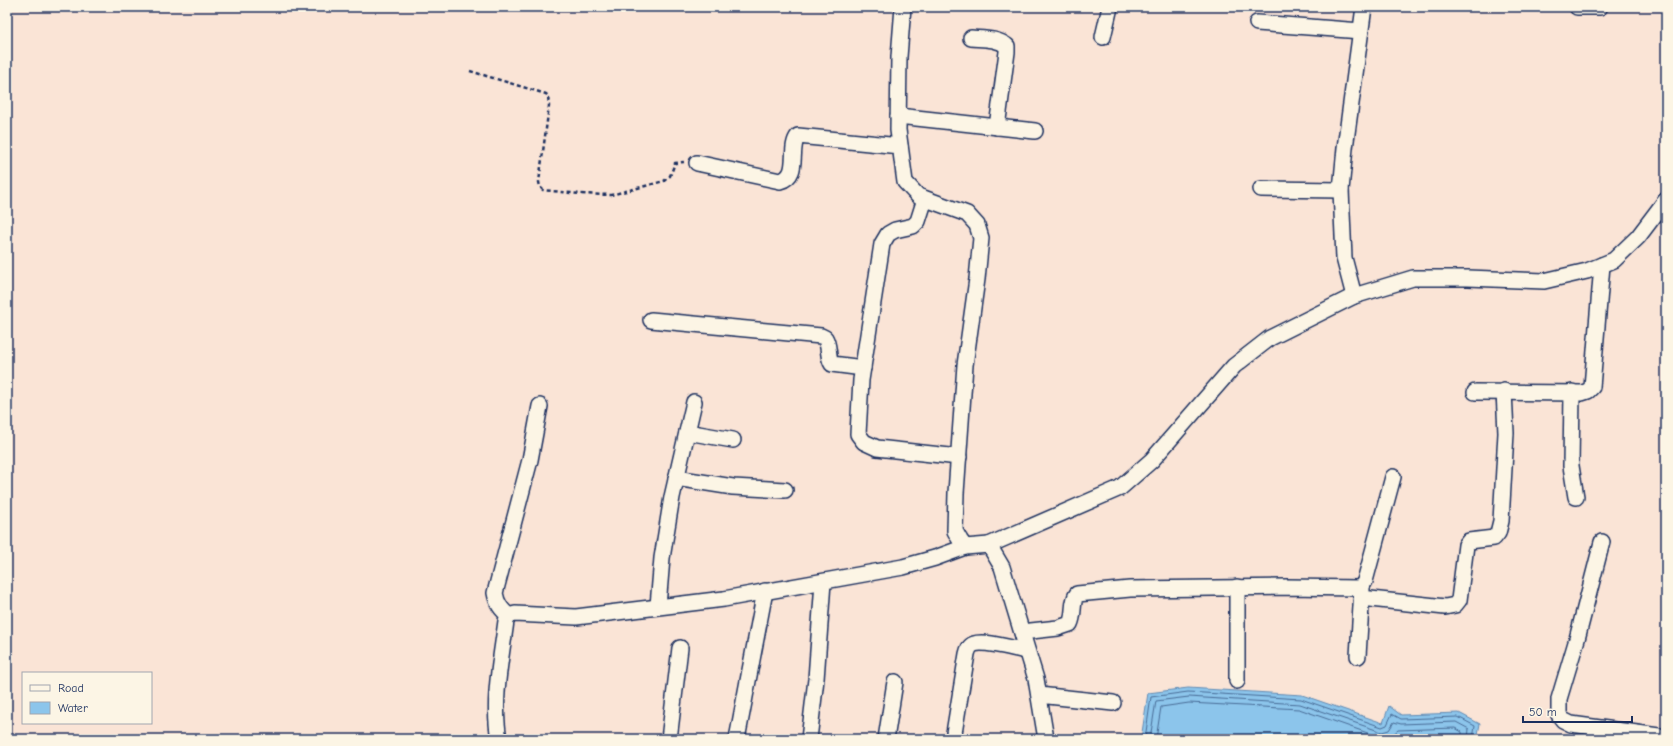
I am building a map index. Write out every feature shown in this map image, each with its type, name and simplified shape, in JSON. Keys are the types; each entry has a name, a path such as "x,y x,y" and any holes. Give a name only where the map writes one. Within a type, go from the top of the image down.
{"street":[{"path":"903,7 899,58 898,116 905,182 918,196 966,214 977,225 981,238 965,365 956,493 956,531 965,547"},
{"path":"1103,37 1110,7"},
{"path":"1354,296 1344,258 1341,190 1345,148 1364,7"},
{"path":"1577,7 1600,7"},
{"path":"1257,23 1361,31"},
{"path":"971,38 1002,42 1006,46 1007,52 998,127"},
{"path":"898,116 1035,131"},
{"path":"697,163 780,181 786,179 790,175 795,142 798,136 900,146"},
{"path":"1261,188 1341,190"},
{"path":"925,198 918,221 913,226 895,230 888,234 882,244 863,368 858,410 858,434 864,442 877,448 959,457"},
{"path":"499,739 495,720 498,678 506,621 509,616 515,614 576,617 658,606 684,605 724,600 765,591 903,568 965,547 989,545 1120,488 1152,460 1234,366 1270,338 1354,296 1413,278 1468,278 1544,281 1587,271 1614,260 1638,237 1666,200"},
{"path":"1475,392 1572,392 1588,391 1592,387 1602,265"},
{"path":"651,320 821,336 827,341 830,361 832,364 863,368"},
{"path":"1022,632 1058,628 1070,624 1073,618 1075,597 1077,594 1130,589 1237,587 1352,589 1444,607 1455,605 1459,600 1466,545 1468,541 1494,538 1498,533 1501,521 1505,470 1504,392"},
{"path":"1572,392 1571,466 1576,497"},
{"path":"658,606 662,558 676,478 694,402"},
{"path":"509,616 496,602 495,593 530,460 540,406"},
{"path":"687,432 733,440"},
{"path":"1358,656 1362,592 1393,477"},
{"path":"676,478 733,487 785,490"},
{"path":"1602,542 1577,638 1559,699 1559,715 1563,720 1571,724 1666,737"},
{"path":"989,545 1002,567 1022,632 1039,695 1046,739"},
{"path":"809,739 816,679 823,582"},
{"path":"1237,587 1237,681"},
{"path":"737,739 765,591"},
{"path":"953,739 967,654 970,646 974,644 987,644 1027,651"},
{"path":"669,739 680,648"},
{"path":"886,739 895,682"},
{"path":"1039,695 1113,703"}],"path":[{"path":"470,71 546,94 548,96 549,106 539,182 542,190 611,195 664,181 670,176 675,163 677,162 697,163"}],"water":[{"path":"1188,688 1302,695 1383,723 1389,706 1401,715 1459,713 1480,724 1477,739 1141,739 1148,693"}]}
